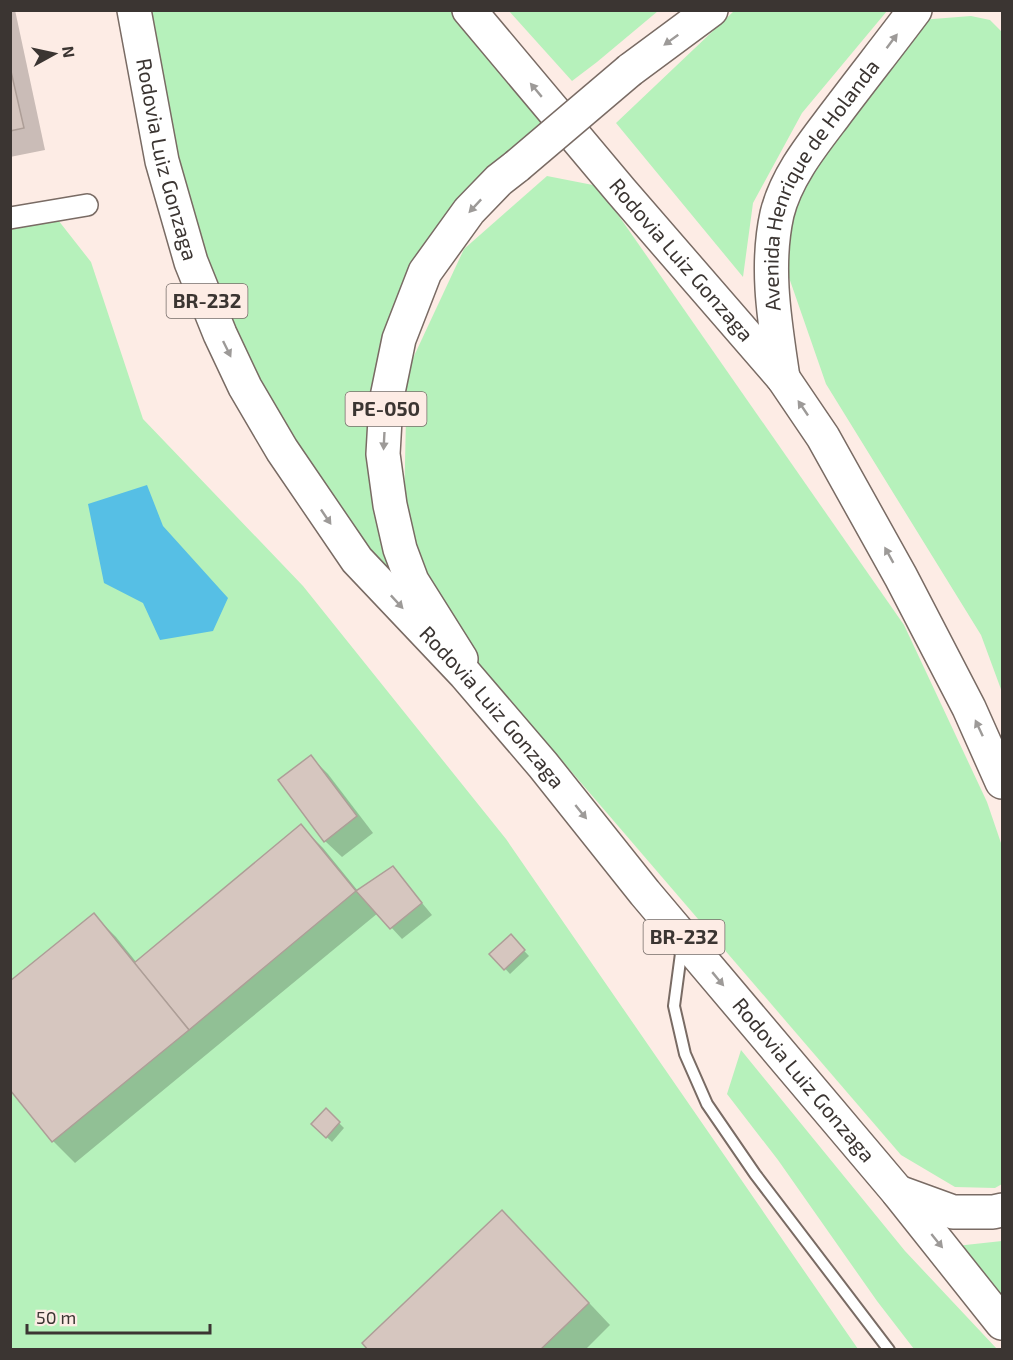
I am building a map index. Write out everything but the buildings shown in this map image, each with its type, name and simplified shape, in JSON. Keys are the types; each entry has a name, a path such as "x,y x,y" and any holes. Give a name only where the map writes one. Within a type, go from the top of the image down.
{"main road":[{"name":"Rodovia Luiz Gonzaga","path":"134,10 162,160 191,262 219,334 245,387 282,450 357,560 465,674 543,765 645,893 897,1191 1002,1323"},
{"name":"Rodovia Luiz Gonzaga","path":"469,10 783,378 824,437 901,577 969,708 1002,782"},
{"name":"PE-050","path":"465,674 460,656 412,581 400,549 390,505 383,454 386,402 399,339 425,272 469,211 500,180 630,70 711,10"},
{"name":"Avenida Henrique de Holanda","path":"783,378 774,319 771,260 778,212 792,177 810,147 915,10"},
{"path":"897,1191 953,1212 1002,1210"}],"street":[{"path":"10,218 87,205"}],"lane":[{"path":"683,937 674,1006 685,1054 706,1104 762,1183 889,1350"}],"green space":[{"path":"125,11 465,11 554,111 425,272 383,455 471,707 250,400"},
{"path":"509,11 658,11 572,81"},
{"path":"734,11 887,11 802,113 753,203 743,277 616,123"},
{"path":"971,16 990,20 1002,32 1002,692 981,635 826,384 785,266 785,228 813,165 920,20"},
{"path":"547,176 598,186 904,625 987,802 1002,846 1002,1184 995,1188 955,1187 901,1155 441,620 404,509 407,371 464,249"},
{"path":"51,211 91,262 143,419 303,586 506,839 858,1349 11,1349 10,225"},
{"path":"741,1050 905,1251 997,1349 914,1349 877,1301 778,1160 727,1094"},
{"path":"1002,1241 1002,1304 956,1246"}],"water":[{"path":"147,485 163,526 228,598 213,631 160,640 143,603 104,583 88,504"}]}
